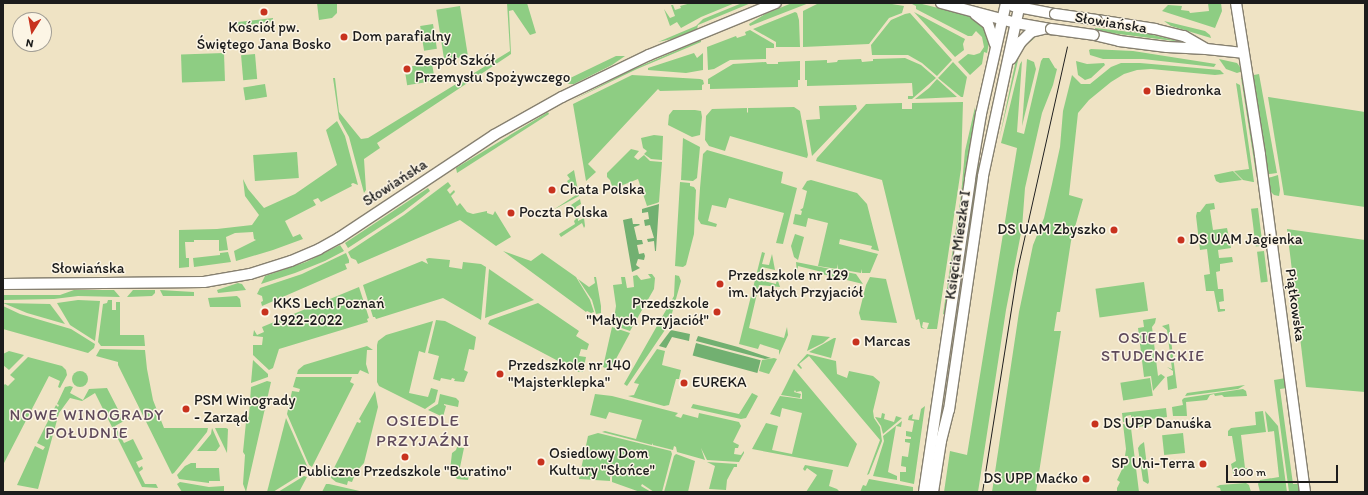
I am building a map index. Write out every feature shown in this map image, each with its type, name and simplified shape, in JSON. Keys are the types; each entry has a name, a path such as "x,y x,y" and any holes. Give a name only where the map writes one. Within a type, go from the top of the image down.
{"street":[{"name":"Słowiańska","path":"3,284 204,282 250,274 291,261 320,249 339,238 494,135 562,97 648,55 776,3"},
{"name":"Słowiańska","path":"941,3 1016,23 1050,29 1167,47 1243,53"},
{"name":"Słowiańska","path":"1005,3 1020,5 1054,14 1155,29 1184,36 1206,49"},
{"name":"Księcia Mieszka I","path":"924,492 970,179 1005,3"},
{"path":"1041,3 1054,14"},
{"name":"Piątkowska","path":"1236,3 1262,169 1305,492"},
{"name":"Księcia Mieszka I","path":"933,492 941,441 949,410 983,176 1020,5"},
{"path":"968,10 988,24 992,30 996,47"},
{"path":"1006,67 1021,42 1031,32 1050,29"},
{"path":"947,338 959,338"}],"green space":[{"path":"317,3 337,3 337,13 332,18 319,20"},
{"path":"507,3 527,3 536,33 530,35 513,10 509,11 511,54 377,143 380,148 364,159 366,190 364,193 349,137 339,119 333,78 335,78 339,112 361,139 368,138 510,51"},
{"path":"691,3 735,3 701,17 681,28 677,22 670,26 664,9 670,18 675,16 671,5 673,5 675,10 681,8 680,6"},
{"path":"742,3 751,3 698,25 697,29 672,39 658,42 696,26 703,19"},
{"path":"792,3 809,3 750,26 749,24 765,14"},
{"path":"819,3 886,3 904,6 902,13 889,18 869,44 803,47 803,11"},
{"path":"910,3 918,3 967,15 984,23 989,43 987,53 984,52 982,64 970,75 958,62 968,54 974,55 980,53 984,47 982,37 976,31 972,36 968,36 916,9 916,6"},
{"path":"1208,3 1221,3 1222,11 1215,28 1162,11 1168,5 1182,6 1181,10 1189,11 1190,13 1209,11"},
{"path":"460,6 468,56 444,60 436,10"},
{"path":"795,12 797,13 799,20 800,47 776,47 776,42 753,29"},
{"path":"914,12 965,39 963,44 964,50 955,57"},
{"path":"910,13 952,60 937,76 922,63 908,55 872,55 871,45 891,20"},
{"path":"273,18 273,22 238,26 234,24 238,22"},
{"path":"1164,21 1205,31 1211,38 1171,26"},
{"path":"433,24 437,49 424,51 420,26"},
{"path":"1095,28 1149,34 1182,42 1095,31"},
{"path":"750,30 774,44 774,48 766,48 766,59 730,60 714,69 708,70 707,47 736,36 737,38 746,35 745,32"},
{"path":"1035,38 1020,52 999,140 1017,55 1027,41"},
{"path":"701,40 701,42 637,69 571,101 629,71"},
{"path":"1089,50 1133,51 1216,64 1214,67 1143,59 1103,59 1090,55"},
{"path":"224,53 225,81 182,82 181,55"},
{"path":"694,53 697,58 703,53 703,70 686,73 648,70 648,68"},
{"path":"255,54 257,79 243,80 241,55"},
{"path":"616,56 625,56 612,65 574,84 569,84 564,81"},
{"path":"905,58 921,65 936,78 912,99 908,99 908,96 913,96 912,83 807,86 807,80 805,80 805,61 827,60 827,63 837,62 838,60 861,59 862,62 873,61 873,59"},
{"path":"1043,58 1049,58 1057,69 1053,85 1042,113 1025,188 1022,228 1006,310 978,492 944,492 950,451 967,455 1017,148 1001,143 1020,64 1022,61 1017,132 1024,134 1041,61"},
{"path":"1027,59 1034,62 1036,69 1022,126"},
{"path":"1219,59 1237,63 1243,71 1237,73 1226,69"},
{"path":"800,61 800,80 798,80 798,87 710,89 710,84 708,84 708,79 733,64 766,62 767,64 778,64 778,62"},
{"path":"1076,61 1087,64 1104,63 1105,65 1091,78 1085,80 1078,75"},
{"path":"953,62 967,77 963,97 961,97 938,78"},
{"path":"432,63 435,81 407,85 404,67"},
{"path":"1121,63 1140,63 1220,70 1224,74 1215,75 1151,69 1137,70 1124,74 1111,82 1089,100 1078,113 1069,195 1083,199 1071,241 1060,312 1057,312 1054,331 1061,331 1036,492 992,492 1019,312 1033,245 1044,218 1052,184 1060,147 1063,111 1072,75 1081,84 1090,84 1111,67"},
{"path":"1259,74 1277,173 1267,173 1254,82 1254,75"},
{"path":"632,75 700,79 703,80 704,84 702,85 702,90 660,91 658,89 588,164 596,172 586,181 573,104"},
{"path":"1244,77 1258,173 1256,174 1241,78"},
{"path":"937,79 957,97 915,99 929,88"},
{"path":"1236,83 1240,85 1254,182 1243,180 1234,171 1249,169"},
{"path":"265,84 267,97 245,100 243,87"},
{"path":"1268,97 1365,112 1365,207 1284,195"},
{"path":"963,102 961,169 937,329 927,329 929,323 923,322 922,327 925,329 921,328 919,319 916,320 882,180 816,161 817,158 866,104 902,103 902,109 912,109 912,103"},
{"path":"856,105 857,109 812,156 806,120 820,119 819,106"},
{"path":"794,107 800,111 808,155 807,158 730,136 725,151 709,146 705,140 706,116 712,109 747,108 747,113 748,108"},
{"path":"975,107 976,121 946,316 943,314 961,195 965,151"},
{"path":"673,110 701,111 702,117 700,135 692,137 668,125 669,115"},
{"path":"548,112 549,114 457,173 456,168"},
{"path":"337,121 345,136 358,185 353,183 351,184 352,186 321,202 318,198 313,200 316,205 285,221 293,237 300,234 303,239 236,261 234,251 256,240 254,239 253,232 235,233 226,237 228,250 219,251 219,240 194,240 194,242 185,242 186,258 189,258 189,267 179,268 179,230 217,229 252,225 259,215 245,196 243,179 248,189 264,208 295,194 337,165 326,130"},
{"path":"654,135 663,136 662,160 651,159 644,154 647,151 643,148 641,138"},
{"path":"683,138 700,147 697,178 693,181 681,180"},
{"path":"631,149 639,151 634,157 638,160 644,155 650,161 662,162 659,202 647,206 638,179 613,189 610,180 607,177 607,173"},
{"path":"707,150 783,172 781,183 797,188 783,244 776,243 784,213 729,198 726,208 712,205 708,221 717,224 716,227 701,224 698,219 700,188 703,154"},
{"path":"297,152 299,178 255,181 253,155"},
{"path":"978,164 976,194 966,249 967,234"},
{"path":"574,170 579,196 553,210 576,195 567,181 570,179 567,175"},
{"path":"1233,171 1242,180 1220,183 1216,181 1214,175"},
{"path":"1278,175 1280,190 1279,196 1274,195 1270,191 1268,178"},
{"path":"811,180 857,193 867,204 879,251 871,249 872,246 840,239 839,244 878,254 870,273 862,273 862,269 861,273 838,269 838,264 837,269 818,266 828,223 808,218 806,227 793,224 795,214 801,215 802,211 800,210 803,208 807,191 802,189 807,181"},
{"path":"448,182 451,186 447,190 450,194 454,190 455,192 451,196 457,206 460,203 467,212 473,214 487,211 487,213 493,215 495,211 511,237 496,246 460,220 358,264 356,260 351,258 348,252 404,215"},
{"path":"680,182 690,183 690,186 694,187 696,190 694,234 686,265 683,267 675,266"},
{"path":"428,188 430,191 403,212 348,248 345,243"},
{"path":"580,199 581,204 576,207 577,216 582,213 583,215 578,219 578,221 584,218 584,228 582,223 561,237 559,234 575,224 574,221 576,219 573,213 575,212 571,205"},
{"path":"1214,203 1215,209 1210,210 1213,230 1227,228 1231,248 1218,250 1219,258 1232,257 1233,262 1220,264 1220,271 1216,272 1218,289 1223,289 1224,301 1219,302 1220,309 1225,309 1225,311 1218,312 1214,291 1206,291 1204,275 1210,274 1207,249 1200,250 1196,216 1197,212 1200,212 1206,204"},
{"path":"659,204 655,251 654,241 648,242 647,239 654,238 650,225 645,226 644,220 649,219 648,212 642,213 642,209"},
{"path":"1258,208 1263,246 1256,247 1251,209"},
{"path":"632,218 633,224 640,225 634,227 637,240 642,240 643,244 637,245 639,254 644,253 645,256 644,260 638,259 636,265 640,268 632,272 623,220"},
{"path":"1287,229 1365,240 1365,392 1306,387"},
{"path":"795,234 804,237 798,260 794,257 791,246"},
{"path":"340,245 344,251 325,261 261,284 265,276 306,262"},
{"path":"503,251 531,261 542,253 576,277 590,300 594,312 586,312"},
{"path":"1264,251 1268,282 1261,283 1257,252"},
{"path":"228,252 231,262 194,267 193,258 220,255 220,253"},
{"path":"762,252 765,253 762,264 769,265 772,254 775,270 762,267 760,274 765,275 764,281 776,284 777,278 780,287 759,285 749,328 784,338 787,327 788,335 779,355 779,350 760,344 758,349 739,344"},
{"path":"346,253 349,260 349,263 345,264 347,269 262,306 262,296 257,294 260,288 302,274"},
{"path":"426,259 450,260 449,267 462,269 463,262 481,264 486,267 481,320 443,298 376,319 373,317 363,285 422,261 428,264"},
{"path":"796,262 856,274 863,284 822,274 822,272 798,266 797,273"},
{"path":"489,269 534,300 485,318"},
{"path":"648,274 652,274 655,278 654,289 630,331 613,325 616,306 613,285 622,284 621,277 625,277 627,288 634,287 633,276 637,275 641,280 651,278"},
{"path":"675,275 679,276 681,281 669,324 627,386 624,384 674,296"},
{"path":"594,277 596,277 601,306 601,313 596,314 592,300 578,279 589,287 595,283"},
{"path":"870,277 886,279 897,323 861,320 859,313 866,285"},
{"path":"1144,282 1148,311 1100,318 1095,289"},
{"path":"238,283 242,284 246,290 218,293 217,290"},
{"path":"359,287 369,318 367,319 368,322 279,349 273,368 269,370 253,355 253,345 262,345 263,337 253,336 254,330 257,335 264,332 262,327"},
{"path":"74,290 114,290 120,297 78,296 54,299 3,300 3,295 60,295"},
{"path":"133,290 155,290 155,293 152,296 127,297"},
{"path":"160,290 194,292 194,296 163,296"},
{"path":"237,296 240,299 241,307 210,307 208,298"},
{"path":"78,300 100,301 95,341 70,325 57,303"},
{"path":"108,300 112,300 112,310 116,310 116,302 120,302 120,335 144,335 145,346 101,346 98,342 103,304 107,303"},
{"path":"3,303 50,304 65,324 27,313"},
{"path":"538,303 579,331 576,336 589,344 587,350 581,349 579,356 586,357 583,372 579,372 488,324 490,320"},
{"path":"3,306 20,314 71,329 95,344 94,348 88,353 3,329"},
{"path":"1156,318 1152,327 1158,376 1161,374 1165,377 1153,391 1151,376 1144,377 1138,328 1144,327 1143,320"},
{"path":"436,320 445,321 476,337 474,350 469,349 464,370 468,372 464,382 454,381 455,379 452,378 451,380 441,378 440,381 433,379 439,356 428,353"},
{"path":"433,321 425,353 419,351 409,393 428,397 431,388 438,390 435,402 425,409 379,386 377,382 377,345 378,341 386,335"},
{"path":"1169,324 1177,388 1168,390 1167,377 1173,375 1173,371 1167,367 1172,369 1167,330 1162,326"},
{"path":"612,327 630,333 610,370 603,367"},
{"path":"671,330 690,334 689,341 672,337 666,348 659,346"},
{"path":"812,335 830,337 823,343 807,351"},
{"path":"698,336 771,358 765,359 696,341"},
{"path":"836,338 831,358 809,352"},
{"path":"696,343 761,360 757,373 693,356"},
{"path":"367,346 373,350 367,350 366,364 369,374 360,370 358,374 297,374 298,370 304,365"},
{"path":"100,349 145,350 153,400 164,428 208,428 207,432 174,473 172,474 118,365 118,362 96,356"},
{"path":"657,349 665,351 662,365 681,370 679,379 676,379 669,405 664,406 628,396 634,395 639,384 634,383 635,381"},
{"path":"9,351 24,355 9,370 3,365 3,354"},
{"path":"807,354 836,361 837,374 847,378 849,371 873,376 880,382 873,411 874,418 880,427 882,441 869,474 867,475 880,440 809,356 799,364 802,368 801,369 797,365"},
{"path":"28,357 62,366 66,370 67,375 60,388 58,387 60,381 49,376 3,465 3,386 5,384 8,386 15,379 10,375"},
{"path":"777,359 769,374 759,371 762,360"},
{"path":"253,360 268,374 268,377 251,383"},
{"path":"794,369 857,444 848,467 752,449 766,423 778,426 772,450 792,454 802,413 782,408 780,417 770,414 780,396 802,399 801,391 796,392 795,390 794,392 801,394 800,398 781,395"},
{"path":"77,371 83,371 88,376 86,385 83,387 77,387 72,382 72,376"},
{"path":"296,377 352,377 350,382 354,384 312,467 309,465 287,414 292,391 299,392 300,389 293,387"},
{"path":"1150,378 1153,396 1123,400 1120,383"},
{"path":"1286,378 1287,388 1280,389 1293,484 1300,484 1300,492 1289,492 1274,380"},
{"path":"267,381 271,382 246,492 243,484 245,455 243,452 246,422 249,416 251,387"},
{"path":"1245,385 1238,389 1185,396 1187,393"},
{"path":"65,387 73,387 70,393 83,400 89,389 107,388 124,421 115,426 124,443 133,439 143,459 136,462 139,468 142,466 143,469 139,472 145,484 156,484 158,488 142,487 95,393 82,401 70,398 59,413 38,489 17,485 35,446 43,450 45,447 37,443 56,405 58,407 59,405 57,404"},
{"path":"1243,389 1246,391 1247,396 1224,397 1222,395 1215,396 1214,394 1210,395 1207,400 1186,402 1187,416 1173,416 1172,407 1183,405 1182,400 1184,398"},
{"path":"375,391 378,407 364,463 356,472 352,482 348,481 347,485 336,482 331,478 331,474 357,422 360,423 361,421 359,419"},
{"path":"752,393 758,396 746,418 741,419 691,408 693,404 739,414"},
{"path":"440,394 456,398 459,401 458,407 444,404 446,406 443,417 428,410 438,404"},
{"path":"595,394 612,396 678,413 675,416 681,418 683,414 698,418 699,413 739,422 741,426 733,442 739,445 738,448 735,448 734,454 741,455 744,451 744,453 739,462 707,460 701,448 705,460 677,452 676,447 674,446 673,450 653,445 653,443 652,445 602,432 605,431 636,439 642,420 609,412 606,419 590,415"},
{"path":"925,406 914,484 900,481 900,472 906,472 906,467 901,466 902,456 908,457 910,443 905,442 905,439 911,439 911,437 906,436 906,431 912,432 914,421 908,420 909,416 913,414 912,419 919,420 921,409"},
{"path":"1166,408 1167,417 1144,420 1144,426 1131,428 1139,492 1117,492 1120,482 1117,480 1125,463 1129,462 1128,456 1125,456 1126,449 1123,424 1132,423 1131,415 1126,416 1127,422 1123,422 1122,413"},
{"path":"1263,411 1266,432 1241,435 1245,468 1248,468 1249,471 1245,475 1236,476 1233,473 1231,464 1236,461 1232,436 1228,436 1228,431 1231,428 1256,425 1255,412"},
{"path":"1265,411 1278,426 1287,492 1260,492 1258,484 1260,480 1279,477 1274,431 1268,432"},
{"path":"882,413 885,414 884,419 894,422 896,416 902,418 883,434 881,426 875,417 881,418"},
{"path":"286,418 308,468 305,472 273,492 267,492"},
{"path":"902,421 901,427 896,426 888,472 897,476 897,480 873,476 884,441 883,436"},
{"path":"212,428 220,446 216,451 197,451 211,434"},
{"path":"215,428 228,429 227,453"},
{"path":"598,433 671,451 672,454 662,492 654,492 642,484 641,486 651,492 640,492 612,482 612,476 610,477 610,481 579,479 588,436"},
{"path":"1183,433 1185,453 1164,455 1162,435"},
{"path":"1144,442 1148,484 1143,481 1138,448"},
{"path":"457,447 464,448 459,472 469,475 468,480 457,479 450,470 452,453"},
{"path":"676,454 695,461 688,492 664,492 674,456"},
{"path":"707,462 737,464 737,467 734,467 727,480 726,490 709,489 715,466"},
{"path":"191,463 196,463 196,468 219,468 220,481 209,481 209,483 179,479 177,475 185,466"},
{"path":"805,465 833,470 829,486 840,492 806,492 817,475 807,468 805,471 803,469"},
{"path":"304,476 307,477 299,492 278,492"},
{"path":"869,479 913,487 913,492 860,492 863,485 866,486"},
{"path":"180,482 209,487 224,486 224,492 182,492 177,484"},
{"path":"1246,483 1249,485 1251,492 1221,492 1220,488 1216,487 1220,485"},
{"path":"326,484 329,484 364,492 322,492"}],"tram line":[{"path":"982,492 1017,270 1067,47"}],"place":[{"name":"Kościół pw. Świętego Jana Bosko","path":"264,12"},
{"name":"Dom parafialny","path":"344,37"},
{"name":"Zespół Szkół Przemysłu Spożywczego","path":"407,69"},
{"name":"Biedronka","path":"1147,91"},
{"name":"Chata Polska","path":"552,190"},
{"name":"Poczta Polska","path":"511,213"},
{"name":"DS UAM Zbyszko","path":"1114,230"},
{"name":"DS UAM Jagienka","path":"1181,240"},
{"name":"Przedszkole nr 129 im. Małych Przyjaciół","path":"720,284"},
{"name":"KKS Lech Poznań 1922-2022","path":"265,312"},
{"name":"Przedszkole \"Małych Przyjaciół\"","path":"717,312"},
{"name":"Marcas","path":"856,342"},
{"name":"Przedszkole nr 140 \"Majsterklepka\"","path":"500,374"},
{"name":"EUREKA","path":"684,383"},
{"name":"PSM Winogrady - Zarząd","path":"186,409"},
{"name":"DS UPP Danuśka","path":"1095,424"},
{"name":"Publiczne Przedszkole \"Buratino\"","path":"405,457"},
{"name":"Osiedlowy Dom Kultury \"Słońce\"","path":"541,462"},
{"name":"SP Uni-Terra","path":"1203,464"},
{"name":"DS UPP Maćko","path":"1086,479"}],"district":[{"name":"OSIEDLE STUDENCKIE","path":"1153,347"},
{"name":"NOWE WINOGRADY POŁUDNIE","path":"87,424"},
{"name":"OSIEDLE PRZYJAŹNI","path":"423,431"}]}
